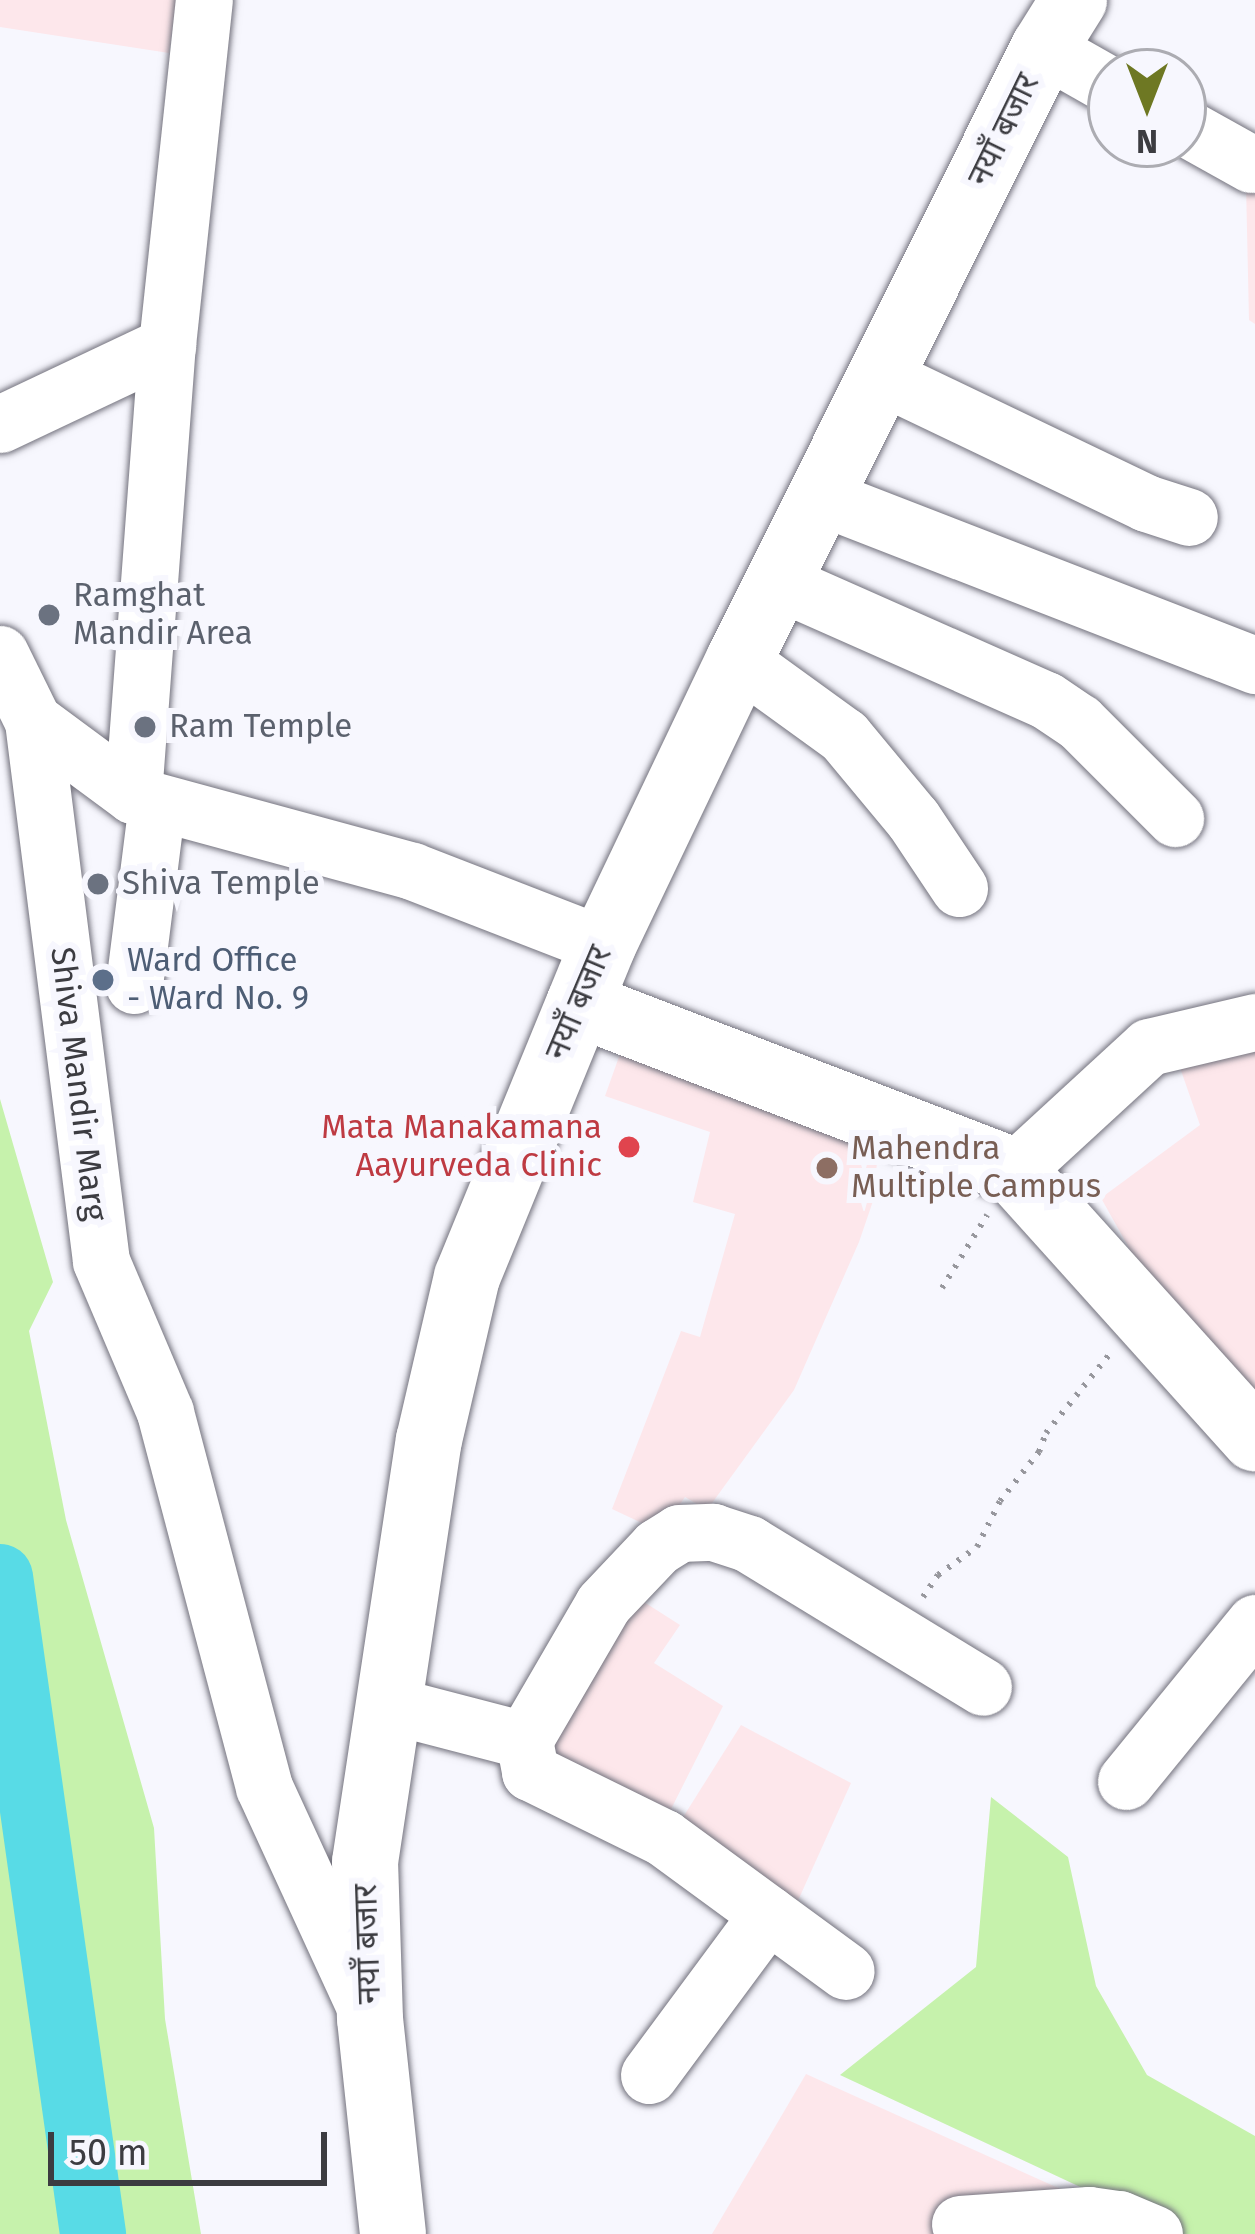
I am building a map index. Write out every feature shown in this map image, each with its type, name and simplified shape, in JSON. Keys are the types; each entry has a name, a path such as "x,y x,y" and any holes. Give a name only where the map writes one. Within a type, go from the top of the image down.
{"main road":[{"name":"नयाँ बजार","path":"393,2234 370,2019 365,1862 429,1440 466,1277 591,974 739,659 1059,24"},
{"path":"591,974 1014,1171 1255,1438"}],"street":[{"path":"134,985 166,345 204,0"},
{"path":"1059,24 1087,57"},
{"path":"1207,139 1251,164"},
{"path":"0,424 166,345"},
{"path":"879,375 1146,503 1189,517"},
{"path":"819,496 1255,665"},
{"path":"777,581 1046,700 1079,722 1175,818"},
{"path":"0,655 32,721 145,798 412,871 591,974"},
{"path":"739,659 844,736 913,819 959,889"},
{"name":"Shiva Mandir Marg","path":"32,721 100,1261 166,1412 264,1787 370,2019"},
{"path":"1014,1171 1149,1047 1255,1022"},
{"path":"846,1971 664,1838 530,1772 524,1740 603,1604 657,1547 679,1533 713,1532 749,1544 982,1687"},
{"path":"1126,1781 1255,1623"},
{"path":"390,1706 524,1740"},
{"path":"649,2075 768,1914"},
{"path":"960,2224 1089,2215 1119,2218 1154,2234"}],"path":[{"path":"943,1288 1014,1171"},
{"path":"903,1636 938,1575 977,1547 1000,1501 1039,1452 1046,1433 1141,1315"}],"shaded area":[{"path":"0,0 176,0 169,53 0,27"},
{"path":"1255,172 1255,324 1249,320 1246,184"},
{"path":"1255,1004 1255,1426 1171,1323 1101,1198 1200,1125 1170,1039"},
{"path":"620,1054 878,1153 873,1201 859,1242 794,1390 707,1510 685,1497 661,1532 612,1509 681,1331 700,1337 735,1214 693,1202 710,1132 605,1096"},
{"path":"619,1586 680,1625 654,1663 723,1706 662,1827 528,1762"},
{"path":"741,1725 851,1783 796,1905 675,1830"},
{"path":"806,2074 1140,2225 1156,2234 712,2234"}],"green space":[{"path":"0,1099 53,1282 29,1331 66,1520 154,1828 165,2019 201,2234 0,2234"},
{"path":"991,1797 1068,1857 1096,1986 1147,2075 1255,2136 1255,2234 1181,2234 840,2075 976,1967"}],"waterway":[{"path":"0,1577 93,2234"}],"place":[{"name":"Ramghat Mandir Area","path":"49,615"},
{"name":"Ram Temple","path":"145,727"},
{"name":"Shiva Temple","path":"98,884"},
{"name":"Ward Office - Ward No. 9","path":"103,980"},
{"name":"Mata Manakamana Aayurveda Clinic","path":"629,1147"},
{"name":"Mahendra Multiple Campus","path":"827,1168"}]}
